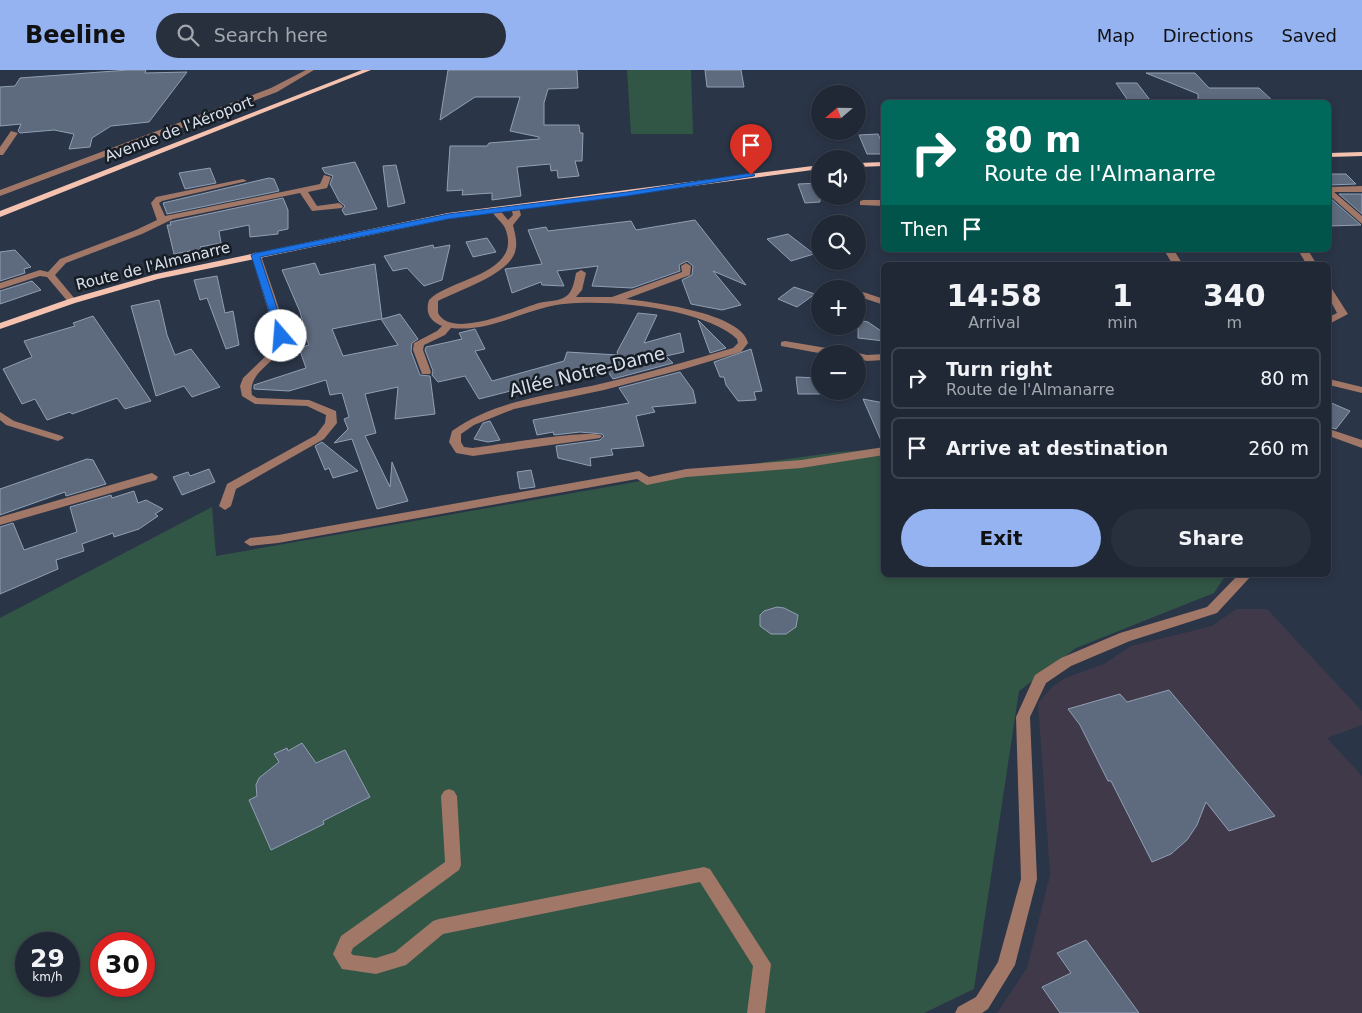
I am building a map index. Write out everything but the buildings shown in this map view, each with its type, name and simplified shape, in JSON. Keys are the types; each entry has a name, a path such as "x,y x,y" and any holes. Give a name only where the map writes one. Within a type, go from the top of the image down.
{"main road":[{"name":"Avenue de l'Aéroport","path":"0,214 368,70"},
{"path":"1331,155 1362,154"},
{"path":"866,165 881,164"},
{"name":"Route de l'Almanarre","path":"0,326 72,301 156,277 448,216 627,194 811,168"}],"street":[{"path":"0,193 274,90 312,70"},
{"path":"0,153 14,133"},
{"path":"50,275 63,260 170,217 324,186 327,177"},
{"path":"162,221 155,203 159,199 243,181"},
{"path":"1331,190 1362,189"},
{"path":"303,190 315,209 339,206"},
{"path":"1331,192 1362,221"},
{"path":"866,203 881,203"},
{"path":"509,225 517,215 515,208"},
{"path":"426,372 418,350 419,343 441,333 449,325 437,320 433,315 434,300 491,271 509,258 512,245 509,225 499,217 495,210"},
{"path":"225,506 231,487 320,437 330,423 332,413 309,403 255,401 246,396 244,386 248,378 276,352 281,336 256,255"},
{"name":"Allée Notre-Dame","path":"616,299 687,274 686,266"},
{"path":"0,286 40,273 50,275 72,301"},
{"path":"568,300 577,290 581,273"},
{"path":"1331,294 1343,314 1331,320"},
{"path":"866,296 881,301"},
{"name":"Allée Notre-Dame","path":"449,325 483,323 537,305 568,300 616,299 688,313 726,325 742,338 743,343 736,350 622,383 511,407 474,419 456,434 455,442 460,450 473,452 596,436"},
{"path":"785,344 811,348"},
{"path":"866,358 881,357"},
{"path":"1331,382 1362,390"},
{"path":"0,415 10,423 58,438"},
{"path":"1331,433 1362,444"},
{"path":"250,542 278,539 639,475 647,482 686,473 792,464 881,451"},
{"path":"0,521 152,477"},
{"path":"964,1013 982,1003 1006,965 1029,879 1023,717 1040,679 1066,662 1126,636 1212,610 1244,577"},
{"path":"449,796 453,865 347,942 342,954 348,963 376,966 400,959 439,927 704,874 762,964 756,1013"}],"shaded area":[{"path":"1236,609 1267,609 1362,711 1362,725 1327,738 1362,776 1362,1013 997,1013 1027,968 1050,875 1038,703 1052,687 1065,678 1104,664 1131,646 1212,626"}],"green space":[{"path":"627,70 691,70 693,134 631,134"},
{"path":"881,449 881,577 1225,577 1214,593 1076,648 1019,691 974,989 924,1013 0,1013 0,618 212,507 216,556 686,473 838,452"}],"route":[{"path":"281,336 256,255 448,216 627,194 751,175"}]}
